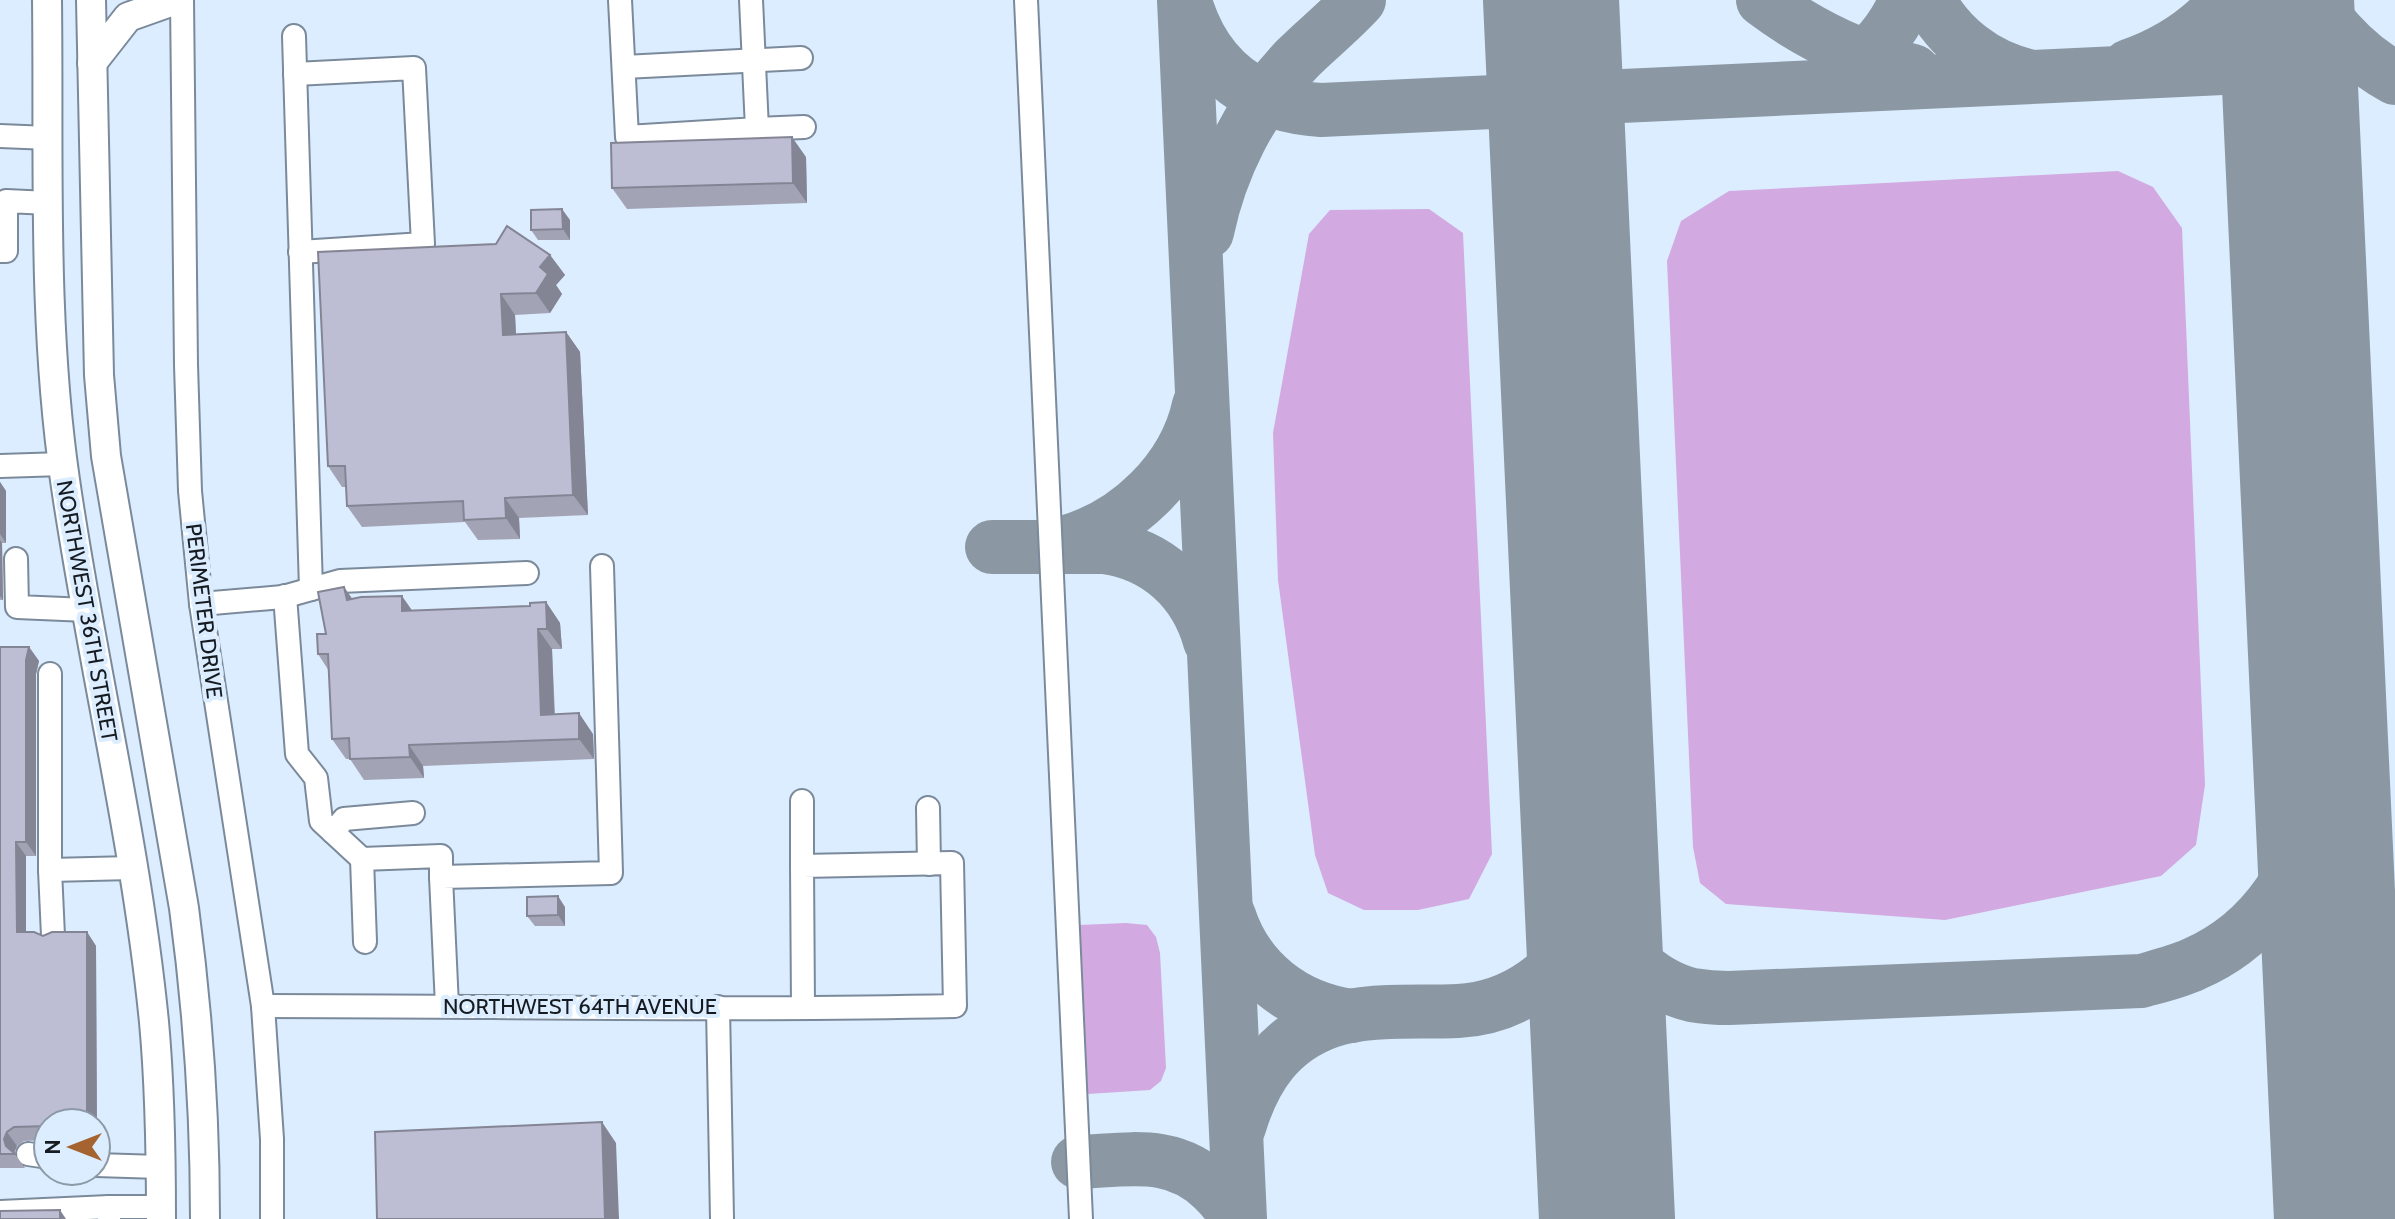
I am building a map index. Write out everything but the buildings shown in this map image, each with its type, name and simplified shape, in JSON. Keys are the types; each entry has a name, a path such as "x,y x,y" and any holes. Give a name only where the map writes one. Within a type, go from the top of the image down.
{"main road":[{"name":"NORTHWEST 36TH STREET","path":"47,0 53,376 63,464 141,919 154,1020 160,1114 161,1213"},
{"name":"NORTHWEST 36TH STREET","path":"91,0 99,375 106,456 190,952 200,1038 205,1219"},
{"path":"92,63 128,17 176,0"},
{"path":"63,464 106,456"},
{"path":"160,1167 205,1166"}],"street":[{"name":"PERIMETER DRIVE","path":"182,0 189,475 201,604 263,1006 272,1139 272,1219"},
{"path":"620,0 627,137 804,127"},
{"path":"751,0 757,129"},
{"path":"1026,0 1081,1219"},
{"path":"294,36 311,589"},
{"path":"624,67 801,58"},
{"path":"295,74 414,68 423,244 300,252"},
{"path":"0,136 49,138"},
{"path":"0,251 6,251 6,201 49,203"},
{"path":"0,466 63,464"},
{"path":"16,559 8,607 87,610"},
{"path":"441,877 611,873 602,566"},
{"path":"201,604 285,596 340,581 527,573"},
{"path":"285,596 297,754 316,778 321,821 362,859 365,942"},
{"path":"50,674 53,936"},
{"path":"802,801 803,1007"},
{"path":"802,866 929,864 928,808"},
{"path":"333,832 344,819 413,813"},
{"path":"362,859 441,856 447,1006"},
{"name":"NORTHWEST 64TH AVENUE","path":"263,1006 955,1006 952,863 929,864"},
{"path":"50,870 132,868"},
{"path":"718,1007 722,1219"},
{"path":"112,1166 160,1167"},
{"path":"0,1212 161,1213"}],"shaded area":[{"path":"2118,171 2153,187 2182,228 2205,785 2196,845 2161,876 1945,920 1726,904 1700,883 1693,847 1667,261 1681,221 1729,191"},
{"path":"1429,209 1463,233 1492,854 1469,899 1418,910 1364,910 1328,893 1315,855 1278,580 1273,433 1309,234 1330,210"},
{"path":"1079,925 1147,925 1156,937 1160,953 1166,1068 1161,1081 1150,1090 1088,1094"}],"taxiway":[{"path":"1184,0 1240,1219"},
{"path":"1207,232 1229,162 1265,97 1297,59 1359,0"},
{"path":"1763,0 1834,43 1913,71"},
{"path":"1838,75 1879,44 1906,0"},
{"path":"1929,0 1958,38 1983,58 2028,76"},
{"path":"2129,66 2157,55 2182,40 2206,22 2227,0"},
{"path":"2313,0 2349,44 2395,78"},
{"path":"1187,8 1207,50 1237,82 1275,101 1321,110 2289,65"},
{"path":"1063,543 1109,524 1150,492 1181,452 1199,405"},
{"path":"992,547 1104,547 1141,557 1157,566 1184,591 1204,623 1210,641"},
{"path":"1590,856 1598,904 1611,935 1633,962 1647,973 1676,990 1692,995 1729,998 2141,981 2161,976 2194,964 2241,935 2261,916 2292,872 2303,847 2316,793 2316,658"},
{"path":"1239,1127 1252,1092 1271,1062 1296,1038 1312,1029 1361,1014 1478,1008 1498,1003 1534,985 1564,957 1575,939 1586,908 1589,872"},
{"path":"1229,916 1248,954 1276,984 1311,1005 1352,1016"},
{"path":"1078,1162 1133,1159 1167,1162 1199,1176 1227,1203 1237,1219"},
{"path":"2341,1209 2395,1207"}],"runway":[{"path":"1551,0 1607,1219"},
{"path":"2286,0 2342,1219"}]}
